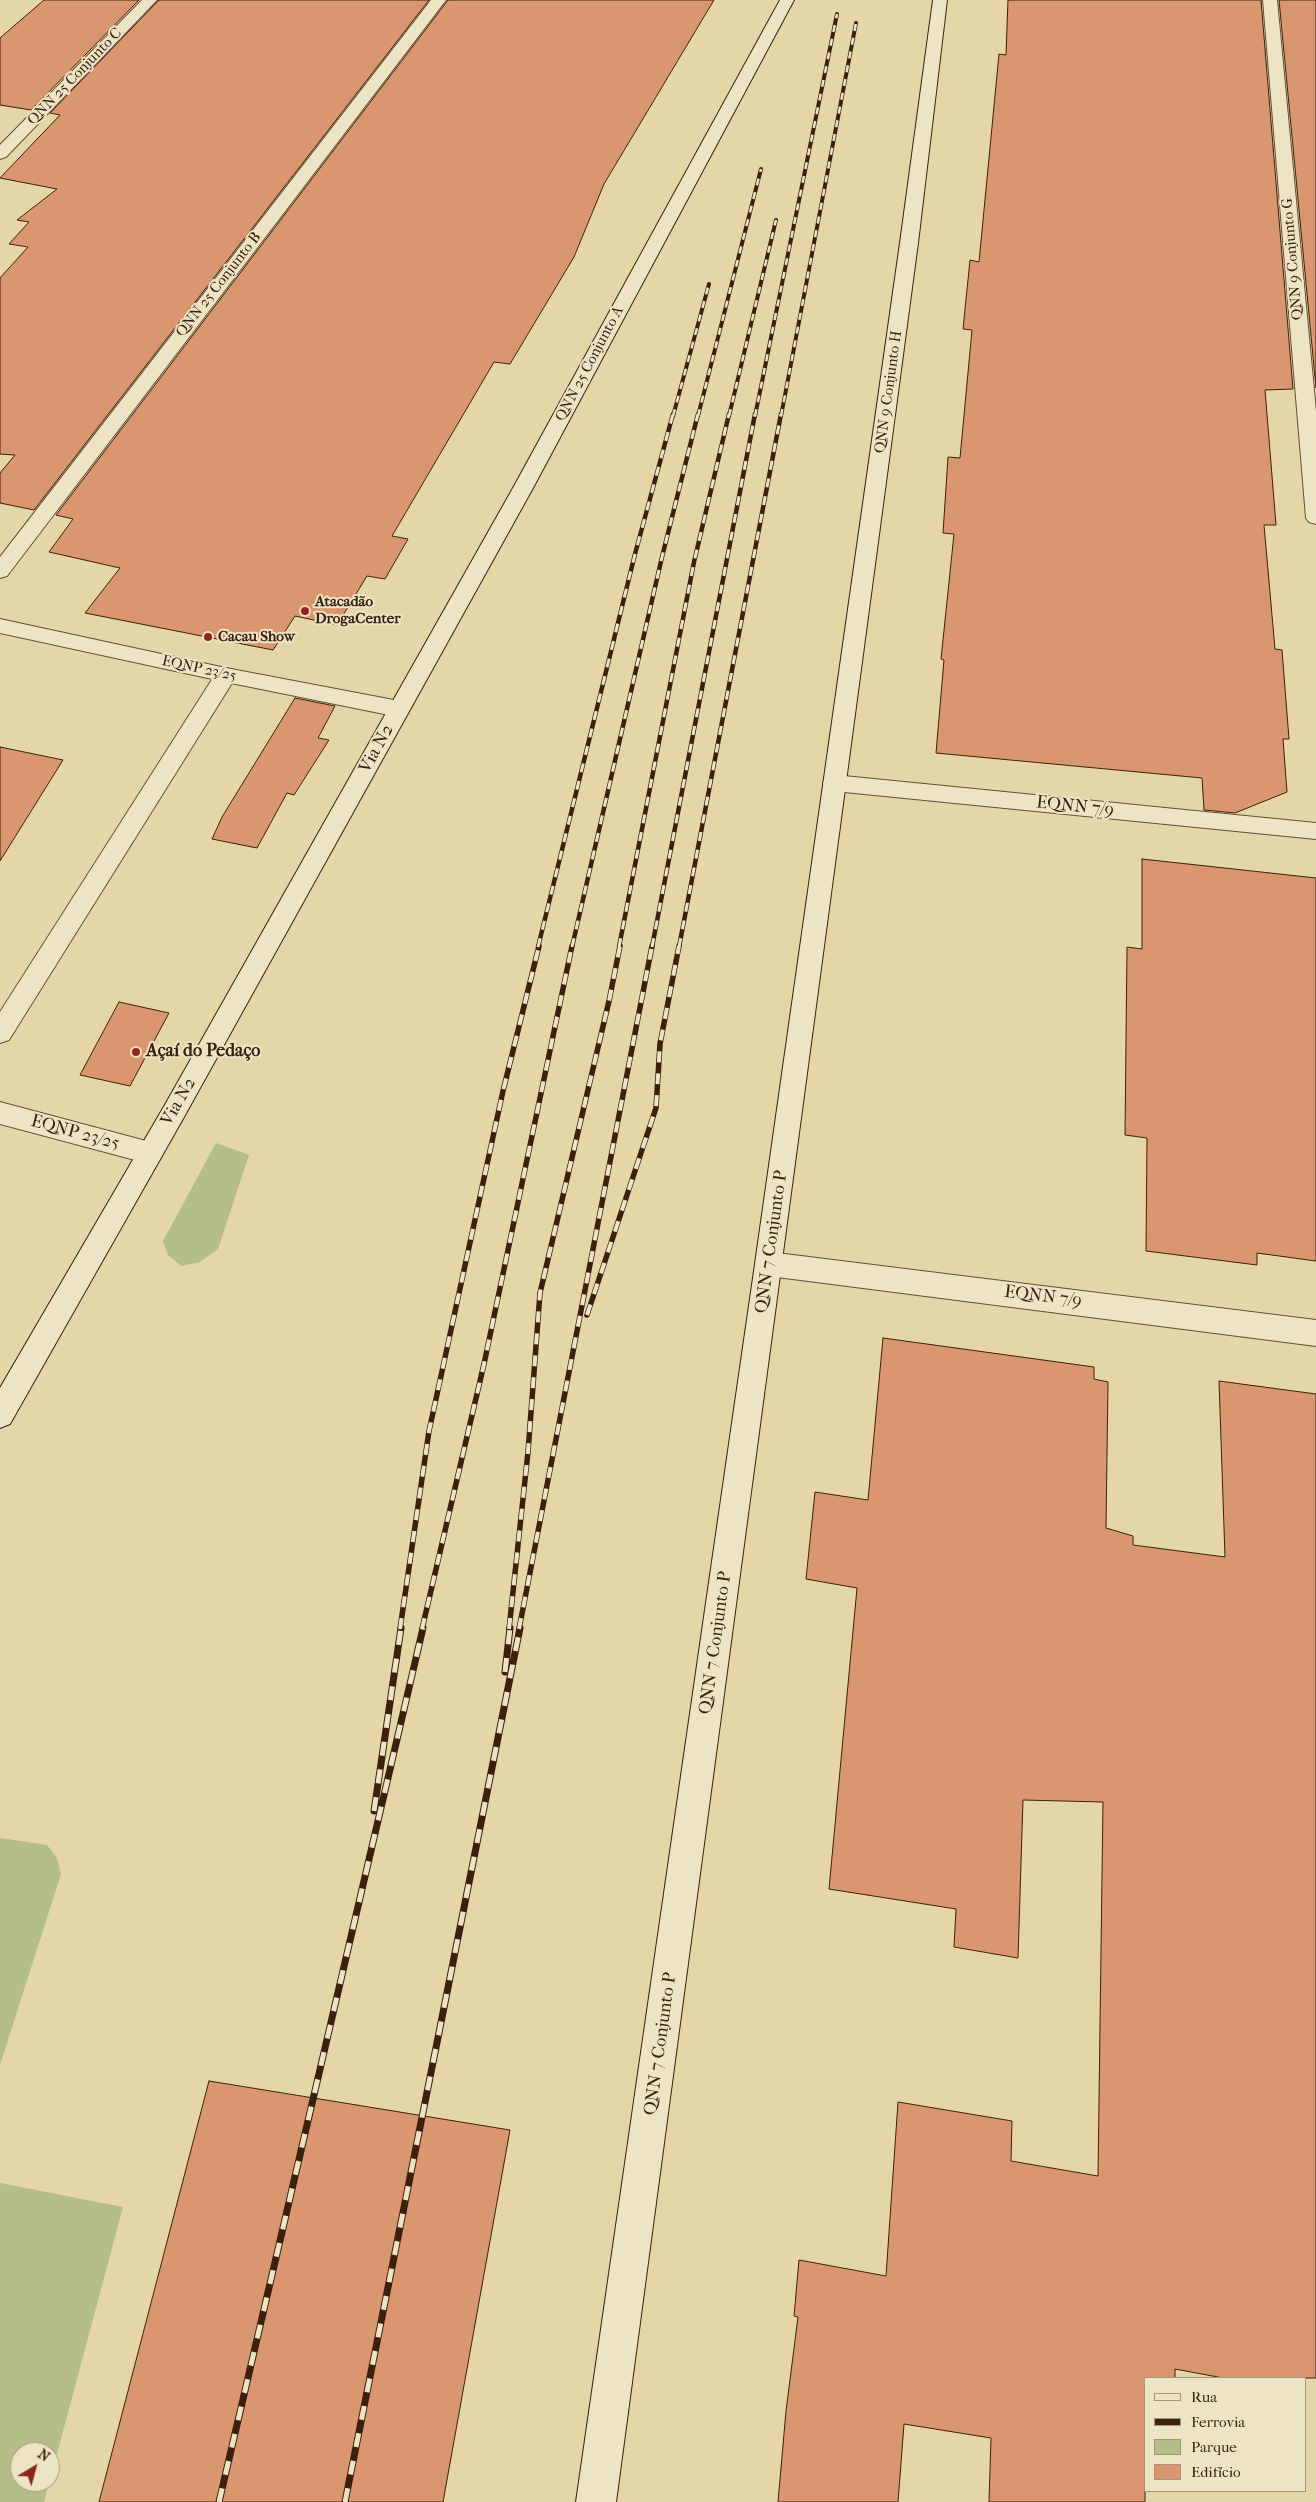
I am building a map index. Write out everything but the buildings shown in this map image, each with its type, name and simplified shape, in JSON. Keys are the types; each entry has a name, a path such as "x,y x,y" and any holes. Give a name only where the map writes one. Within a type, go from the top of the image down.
{"street":[{"name":"QNN 25 Conjunto C","path":"0,154 150,0"},
{"name":"QNN 25 Conjunto B","path":"0,570 439,0"},
{"name":"QNN 9 Conjunto H","path":"834,783 909,243 940,0"},
{"name":"QNN 9 Conjunto G","path":"1270,0 1316,518"},
{"name":"QNN 25 Conjunto A","path":"399,709 522,488 777,16 793,2"},
{"name":"EQNP 23/25","path":"0,626 226,675 399,709"},
{"path":"0,1033 226,675"},
{"name":"Via N2","path":"0,1415 150,1153 399,709"},
{"name":"EQNN 7/9","path":"834,783 1316,831"},
{"name":"QNN 7 Conjunto P","path":"596,2502 769,1264 834,783"},
{"name":"EQNP 23/25","path":"0,1114 150,1153"},
{"name":"EQNN 7/9","path":"769,1264 1316,1333"}],"green space":[{"path":"216,1143 249,1155 218,1249 200,1262 181,1266 168,1255 163,1241"},
{"path":"0,1838 47,1845 57,1858 61,1874 0,2065"},
{"path":"0,2183 123,2207 60,2443 10,2442 10,2492 46,2492 44,2502 0,2502"}],"railway":[{"path":"755,416 837,14"},
{"path":"781,416 856,23"},
{"path":"698,416 761,169"},
{"path":"729,416 776,220"},
{"path":"673,416 709,284"},
{"path":"538,947 635,554 673,414"},
{"path":"572,947 662,557 698,414"},
{"path":"619,947 694,562 729,414"},
{"path":"652,947 755,414"},
{"path":"679,947 781,414"},
{"path":"400,1629 429,1431 503,1091 539,946"},
{"path":"422,1629 484,1364 572,946"},
{"path":"509,1629 528,1452 540,1293 609,1001 620,946"},
{"path":"519,1629 652,946"},
{"path":"587,1315 656,1108 660,1044 679,946"},
{"path":"374,1811 401,1628"},
{"path":"219,2502 423,1628"},
{"path":"505,1672 510,1628"},
{"path":"345,2502 520,1628"}],"place":[{"name":"Atacadão DrogaCenter","path":"305,611"},
{"name":"Cacau Show","path":"208,637"},
{"name":"Açaí do Pedaço","path":"136,1052"}]}
